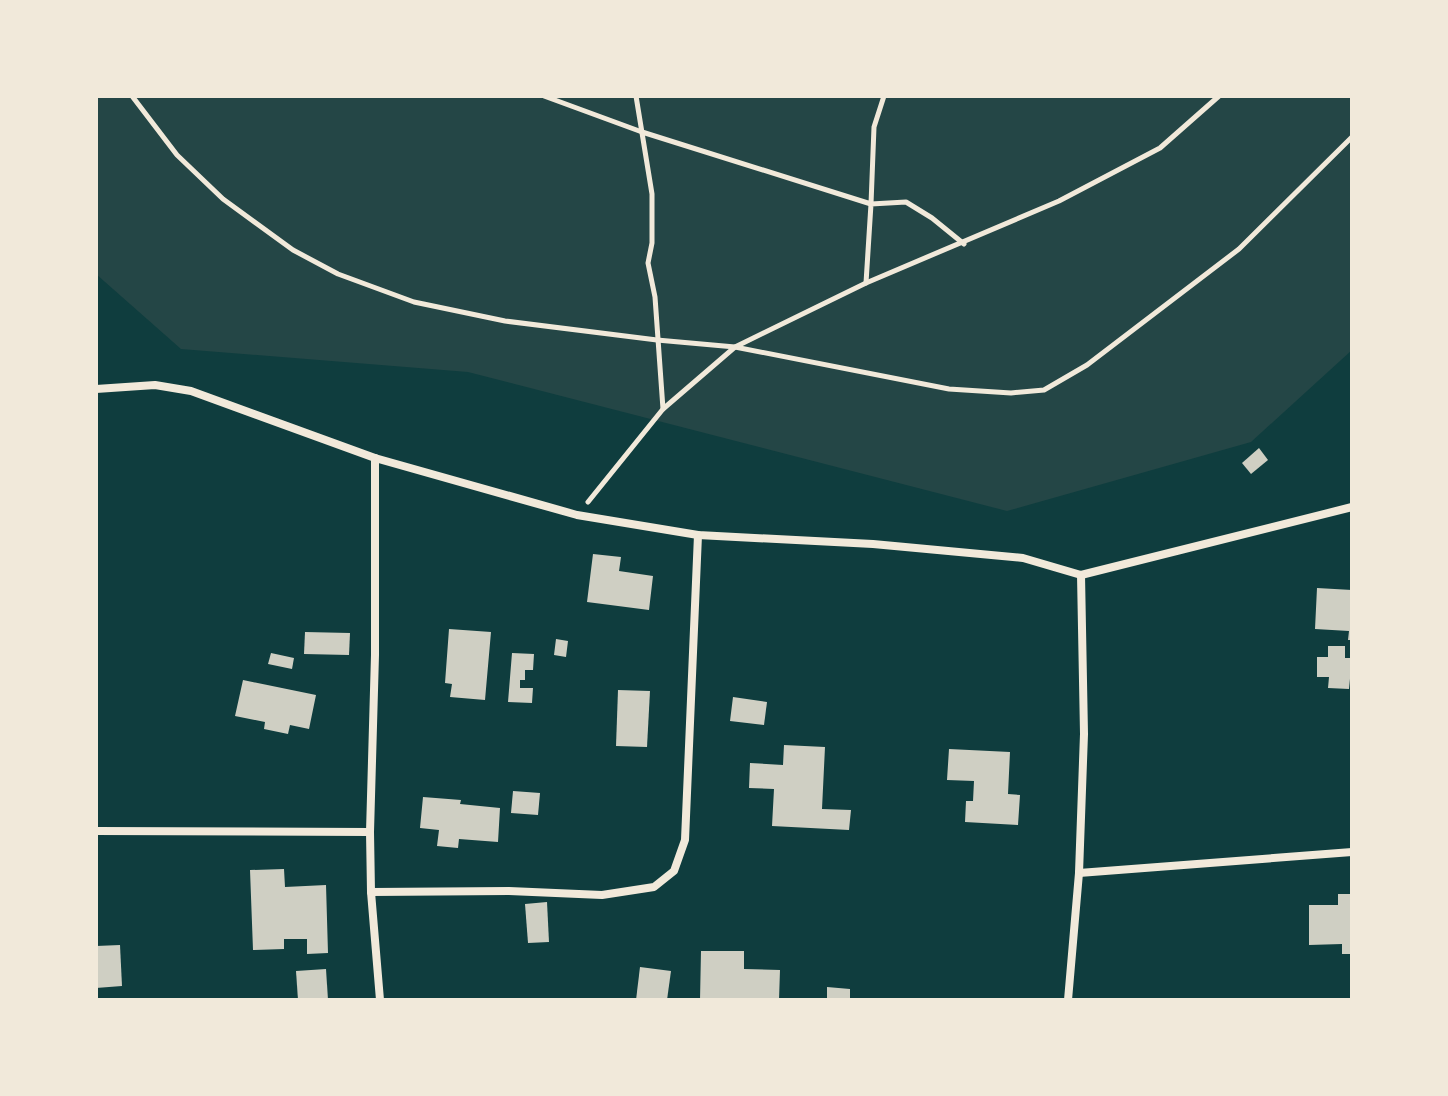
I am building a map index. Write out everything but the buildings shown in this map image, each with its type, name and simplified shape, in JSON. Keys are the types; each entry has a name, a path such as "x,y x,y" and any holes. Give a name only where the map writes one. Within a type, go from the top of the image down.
{"street":[{"path":"96,389 155,385 191,391 375,458 577,515 698,535 873,544 1023,558 1081,575 1352,507"},
{"path":"375,458 375,655 370,832 371,892 380,1000"},
{"path":"371,892 509,891 602,895 654,887 674,871 685,840 698,535"},
{"path":"1068,1000 1079,873 1084,734 1081,575"},
{"path":"96,831 370,832"},
{"path":"1079,873 1352,852"}],"path":[{"path":"132,96 177,155 223,199 293,250 338,274 414,302 505,321 735,347 949,389 1011,393 1044,390 1087,365 1239,249 1352,137"},
{"path":"544,96 642,132 871,204 906,202 964,244"},
{"path":"636,96 652,194 652,243 648,263 655,297 663,409"},
{"path":"866,283 874,127 884,96"},
{"path":"577,515 663,409 735,347 866,283 964,244 1059,201 1160,148 1219,96"}],"shaded area":[{"path":"96,96 1352,96 1352,350 1251,442 1007,511 468,372 181,349 96,274"}]}
